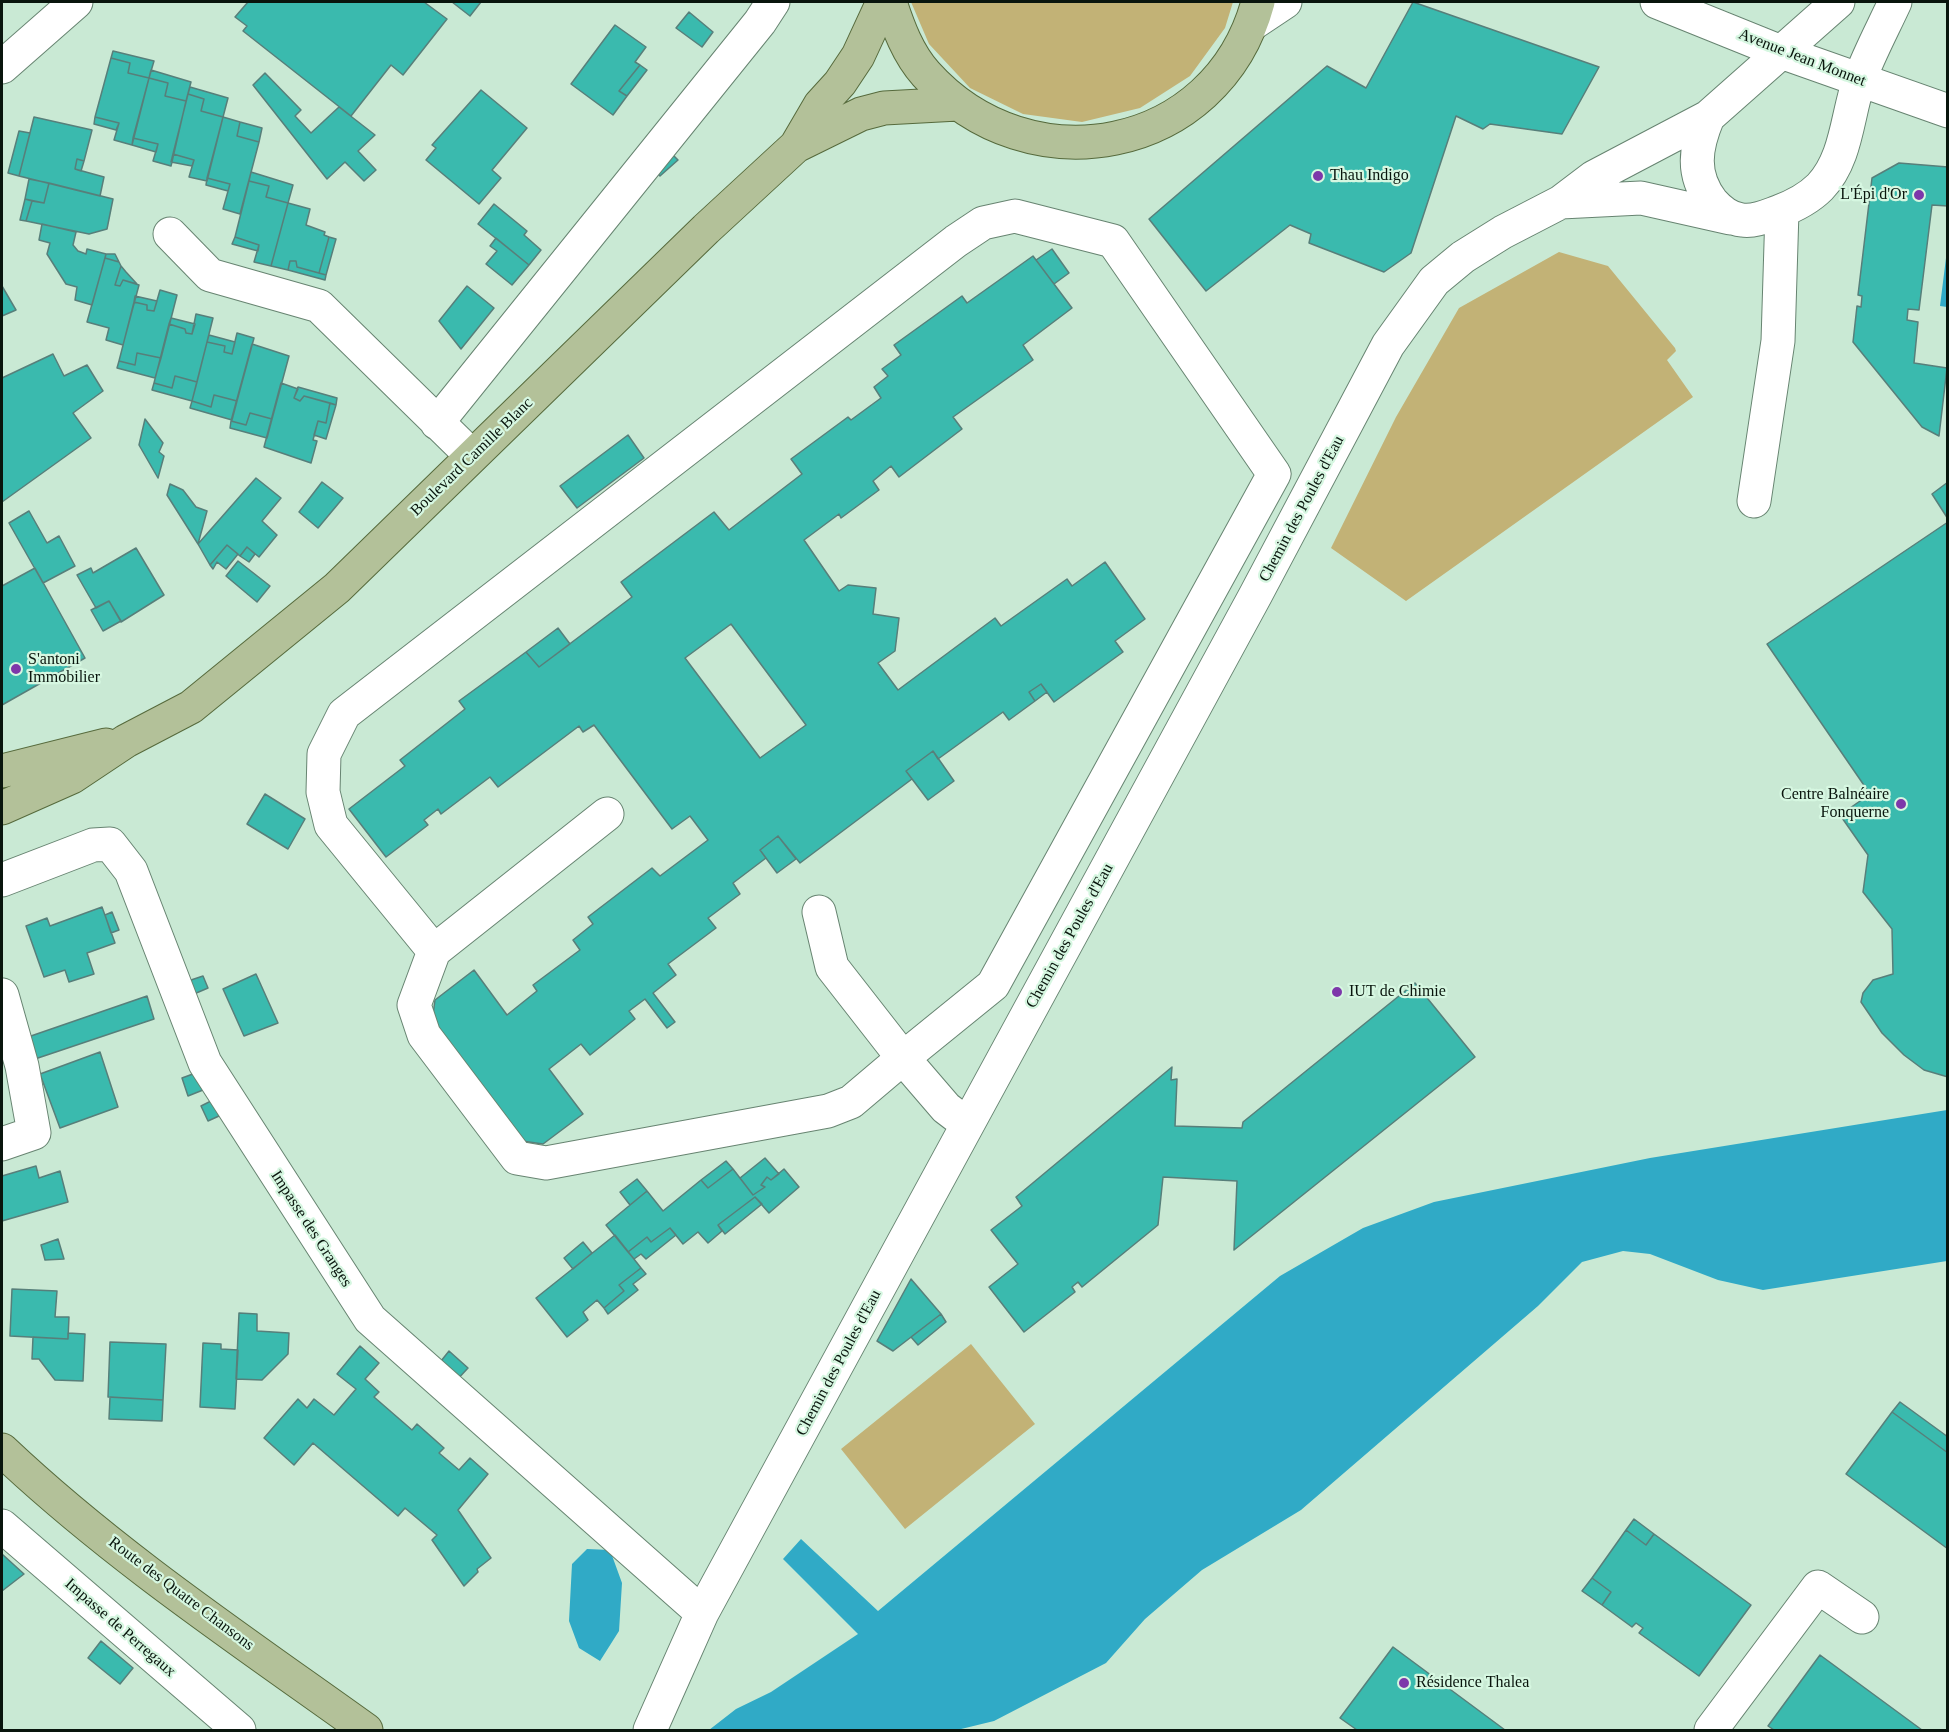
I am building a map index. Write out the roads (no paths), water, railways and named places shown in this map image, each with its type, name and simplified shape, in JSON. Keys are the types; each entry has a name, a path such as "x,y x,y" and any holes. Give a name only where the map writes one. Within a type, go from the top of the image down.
{"main road":[{"name":"Boulevard Camille Blanc","path":"796,146 820,105 840,83 858,56 883,2"},
{"path":"890,2 901,35 925,73 958,104 995,127 1038,140 1082,144 1125,137 1166,121 1202,95 1231,62 1255,13"},
{"name":"Boulevard Camille Blanc","path":"2,808 72,777 126,741 191,707 276,639 337,588 706,229 796,146 861,114 884,108 958,104"},
{"name":"Boulevard Camille Blanc","path":"2,771 126,741"},
{"name":"Route des Quatre Chansons","path":"2,1450 40,1487 167,1587 366,1731"}],"street":[{"path":"2,68 76,2"},
{"path":"437,423 760,22 773,2"},
{"path":"1255,13 1285,2"},
{"name":"Avenue Jean Monnet","path":"1657,2 1781,52 1947,111"},
{"name":"Chemin des Poules d'Eau","path":"650,1731 702,1613 1266,577 1388,345 1434,281 1463,257 1503,232 1561,202 1594,177 1708,117 1838,2"},
{"name":"Chemin des Poules d'Eau","path":"1561,202 1641,198 1744,221 1758,219 1803,202 1822,185 1836,164 1859,81 1894,2"},
{"name":"Chemin des Poules d'Eau","path":"1708,117 1698,140 1696,160 1698,176 1709,198 1730,218"},
{"path":"1754,501 1778,341 1782,211"},
{"path":"434,951 332,825 323,792 324,754 344,714 956,241 983,223 1015,216 1113,241 1274,474 993,985 851,1102 828,1111 546,1163 517,1158 424,1035 414,1005 434,951 607,814"},
{"path":"170,234 210,275 319,306 472,456"},
{"name":"Impasse des Granges","path":"2,880 93,845 110,844 118,852 131,871 205,1063 370,1319 702,1613"},
{"path":"819,912 832,967 903,1058 946,1108 967,1124"},
{"path":"2,994 22,1066 34,1133 2,1144"},
{"name":"Impasse de Perregaux","path":"2,1526 239,1731"},
{"path":"1711,1731 1818,1587 1862,1617"}],"water":[{"path":"1946,258 1948,258 1947,307 1940,306"},
{"path":"1947,1110 1947,1261 1763,1290 1718,1280 1650,1254 1623,1251 1582,1262 1538,1306 1301,1510 1202,1570 1145,1619 1106,1663 994,1721 957,1730 709,1730 736,1709 771,1692 858,1634 783,1559 801,1539 878,1611 1280,1276 1363,1228 1434,1202 1650,1158"},
{"path":"587,1549 610,1550 622,1583 619,1631 600,1661 579,1648 569,1621 572,1564"}],"place":[{"name":"Thau Indigo","path":"1318,176"},
{"name":"L'Épi d'Or","path":"1919,195"},
{"name":"S'antoni Immobilier","path":"16,669"},
{"name":"Centre Balnéaire Fonquerne","path":"1901,804"},
{"name":"IUT de Chimie","path":"1337,992"},
{"name":"Résidence Thalea","path":"1404,1683"}]}
